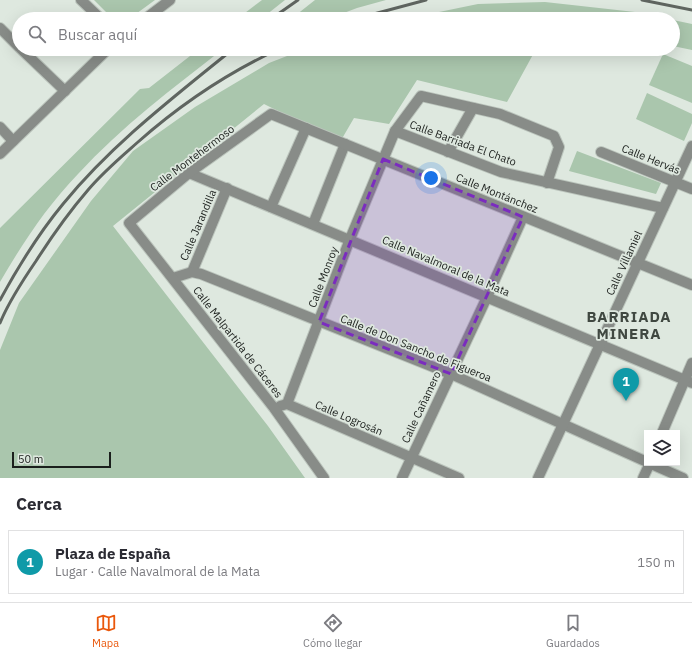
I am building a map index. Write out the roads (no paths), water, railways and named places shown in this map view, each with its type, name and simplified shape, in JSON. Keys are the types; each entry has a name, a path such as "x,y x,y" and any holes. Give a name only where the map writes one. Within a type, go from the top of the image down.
{"street":[{"path":"81,0 94,12"},
{"path":"154,12 170,0"},
{"path":"0,28 12,40"},
{"path":"28,56 65,91"},
{"path":"0,154 101,56"},
{"name":"Calle Barriada El Chato","path":"383,159 395,131 422,96 500,114 554,136 560,147 547,183"},
{"path":"448,152 473,108"},
{"name":"Calle Montánchez","path":"271,114 692,285"},
{"name":"Calle Montehermoso","path":"129,223 189,173 271,114"},
{"path":"0,127 13,141"},
{"path":"271,207 306,128"},
{"name":"Calle Barriada El Chato","path":"395,131 501,172 663,208"},
{"path":"313,224 344,144"},
{"name":"Calle Villamiel","path":"538,478 692,146"},
{"name":"Calle Hervás","path":"601,152 692,189"},
{"name":"Calle Monroy","path":"287,404 350,239 383,159"},
{"name":"Calle Navalmoral de la Mata","path":"189,173 688,381"},
{"name":"Calle Jarandilla","path":"192,272 227,188"},
{"name":"Calle Cañamero","path":"402,478 523,217"},
{"name":"Calle Malpartida de Cáceres","path":"129,223 274,408 324,478"},
{"path":"173,278 192,272"},
{"name":"Calle de Don Sancho de Figueroa","path":"192,272 201,274 450,374 644,461"},
{"path":"664,430 688,381 692,364"},
{"path":"274,408 287,404"},
{"name":"Calle Logrosán","path":"287,404 459,478"},
{"path":"643,478 648,466"},
{"name":"Calle de Don Sancho de Figueroa","path":"656,466 683,478"}],"railway":[{"path":"281,12 298,0"},
{"path":"381,12 426,0"},
{"path":"642,0 692,10"},
{"path":"0,300 37,238 82,182 144,122 224,56"},
{"path":"0,323 16,291 54,233 94,183 154,128 188,102 241,68 264,56"}],"place":[{"name":"Plaza de España","path":"626,401"}],"district":[{"name":"BARRIADA MINERA","path":"629,326"}]}
